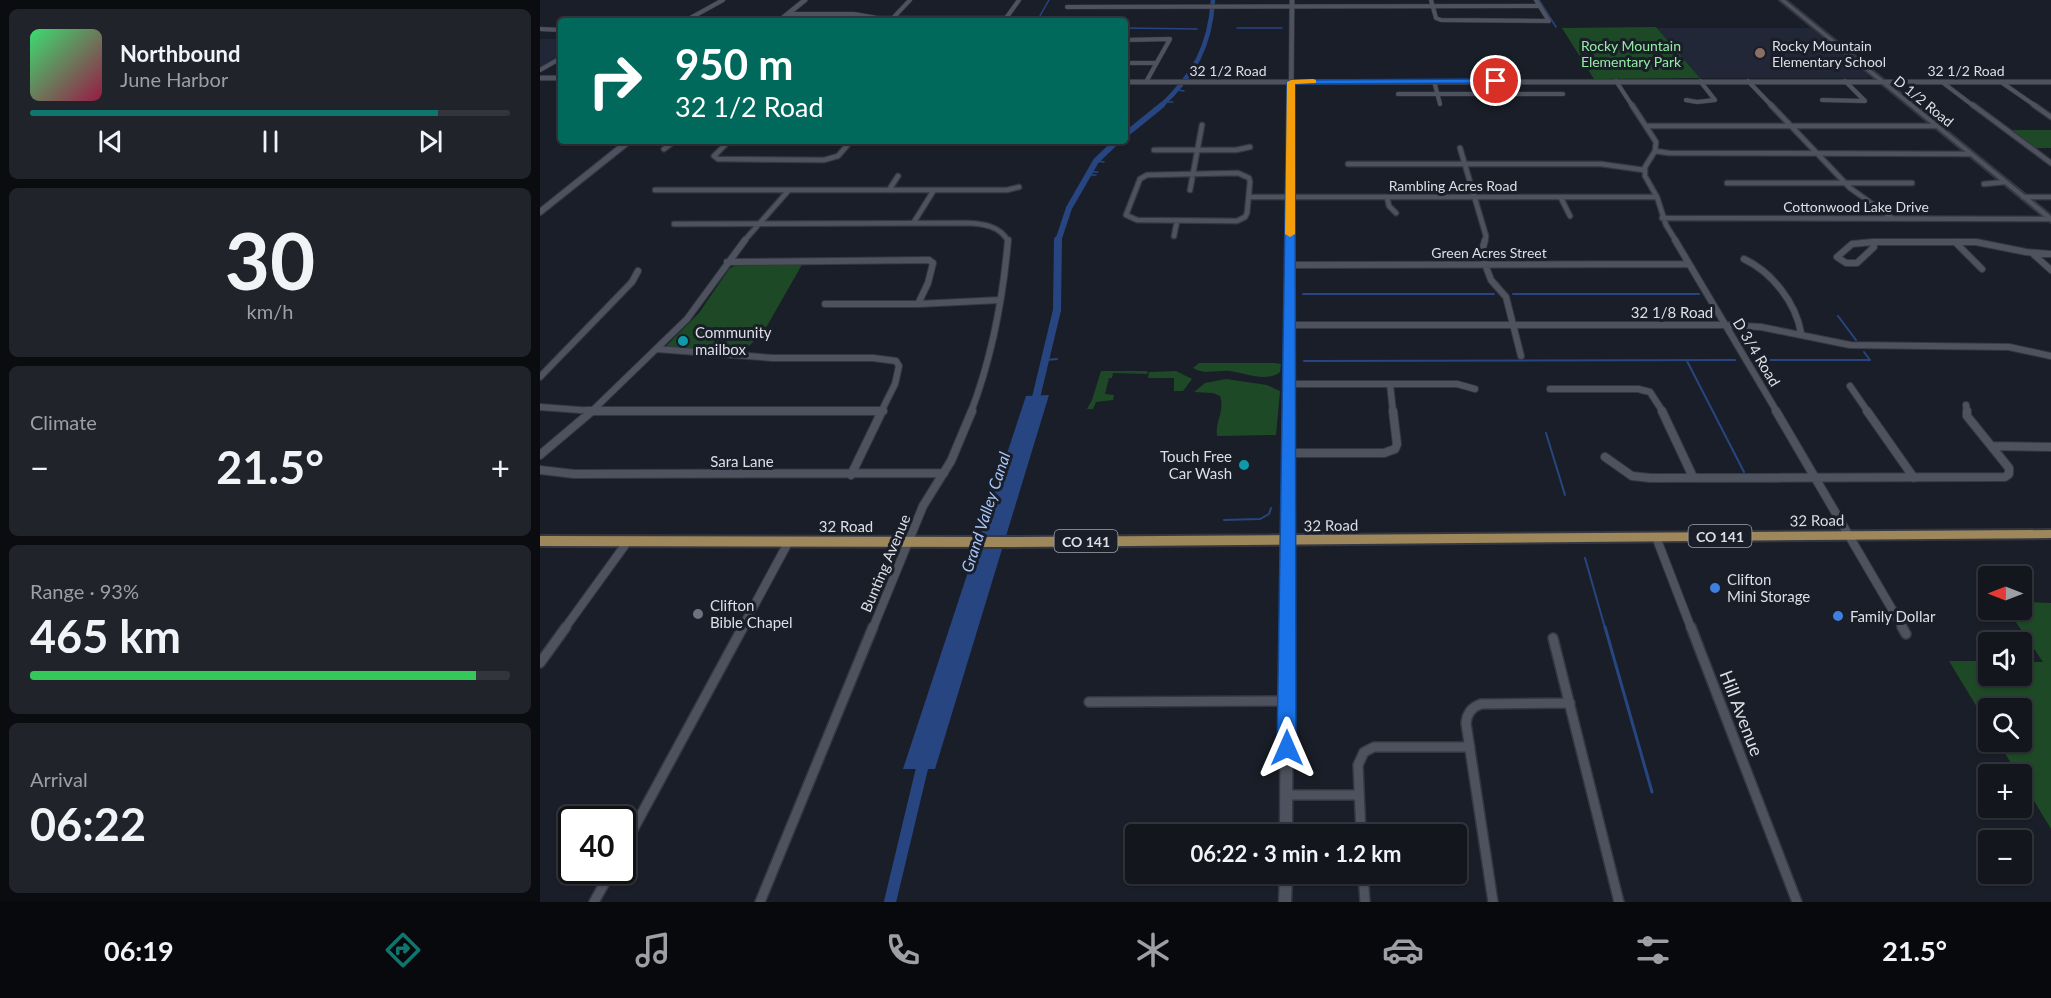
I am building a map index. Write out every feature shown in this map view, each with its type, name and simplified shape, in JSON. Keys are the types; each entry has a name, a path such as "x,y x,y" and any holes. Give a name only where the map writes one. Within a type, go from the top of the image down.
{"main road":[{"name":"D 1/2 Road","path":"1782,0 2050,220"},
{"name":"32 Road","path":"540,541 1008,542 2051,534"}],"street":[{"path":"690,18 723,0"},
{"path":"783,18 805,0"},
{"path":"788,14 841,14 893,18 910,0"},
{"path":"1006,18 1019,0"},
{"path":"1071,0 1067,7 1540,6"},
{"path":"1193,7 1195,0"},
{"path":"1286,824 1292,0"},
{"path":"1327,8 1328,0"},
{"path":"1380,0 1380,8"},
{"path":"1431,0 1436,18 1441,20 1549,21 1536,0"},
{"path":"835,18 841,14"},
{"path":"540,29 558,30"},
{"path":"1128,40 1170,39 1146,82"},
{"path":"540,70 558,60"},
{"path":"1128,63 1155,63"},
{"path":"540,78 558,78"},
{"path":"1434,81 1440,104"},
{"path":"1348,164 1601,164 1644,170 1655,151 1656,142 1616,81"},
{"path":"1686,100 1697,102 1715,100 1700,81"},
{"path":"1748,81 1845,183 1892,218"},
{"path":"1822,100 1865,101 1845,81"},
{"name":"32 1/2 Road","path":"1128,82 2051,82"},
{"path":"1942,82 2051,163"},
{"path":"2001,82 2051,117"},
{"path":"1398,94 1563,94"},
{"path":"1190,190 1202,125"},
{"path":"1646,126 1936,126"},
{"path":"540,212 625,144"},
{"path":"664,149 671,144"},
{"path":"726,144 715,153 714,156 718,159 831,158 842,153 849,144"},
{"path":"1154,150 1236,150 1250,147"},
{"path":"1460,148 1486,236 1482,251 1485,264 1491,280 1506,297 1521,356"},
{"path":"1655,151 1669,153 1970,153"},
{"name":"D 3/4 Road","path":"1644,170 1657,197 1662,218 1850,534 1906,634"},
{"path":"1147,174 1193,174 1245,175 1250,182 1247,213 1242,219 1231,222 1137,220 1128,217 1126,213 1140,179 1147,174"},
{"path":"889,190 898,177"},
{"path":"1984,183 2005,182"},
{"path":"1728,183 1912,183"},
{"path":"655,190 1007,190 1019,187"},
{"path":"540,455 592,411 657,349 706,296 727,262 789,190"},
{"path":"674,224 914,222 934,190"},
{"name":"Rambling Acres Road","path":"1249,197 1657,197"},
{"path":"1387,197 1389,206 1396,213"},
{"path":"2023,197 2051,197"},
{"path":"1562,198 1570,216"},
{"name":"Cottonwood Lake Drive","path":"1662,218 2050,220"},
{"path":"1174,236 1177,221"},
{"name":"Bunting Avenue","path":"760,902 923,506 944,473 970,414 991,346 1008,240 1002,231 983,224 914,222"},
{"path":"1873,242 1874,247 1857,263 1846,262 1837,257 1850,243 1873,242 1986,243 2032,253 2051,254"},
{"path":"1955,242 1982,269"},
{"path":"2032,253 2051,270"},
{"path":"1744,259 1760,265 1766,271 1800,321 1801,333"},
{"path":"727,262 928,260 933,263 928,283 918,304"},
{"name":"Green Acres Street","path":"1289,265 1689,264"},
{"path":"540,377 632,282 638,271"},
{"path":"825,304 918,304 1000,300"},
{"name":"32 1/8 Road","path":"1290,325 1725,325 1801,333 1856,346 2009,347 2051,356"},
{"path":"657,349 773,358 882,358 896,361 899,366 895,384 850,474"},
{"path":"1290,384 1457,384 1475,389"},
{"path":"1289,453 1384,453 1395,449 1397,444 1390,384"},
{"path":"1850,386 1914,478"},
{"path":"1550,389 1638,389 1650,392 1658,401 1693,477"},
{"path":"1605,457 1626,473 1637,477 2005,477 2009,474 2009,468 1967,416 1966,405"},
{"path":"540,407 592,411 883,411"},
{"path":"1992,447 2051,447"},
{"name":"Sara Lane","path":"540,470 574,474 944,473"},
{"name":"Hill Avenue","path":"1656,537 1797,902"},
{"path":"540,663 628,541"},
{"path":"636,824 789,541"},
{"path":"1553,638 1619,902"},
{"path":"1089,702 1287,701"},
{"path":"1493,902 1466,723 1470,710 1481,704 1570,703"},
{"path":"1360,824 1358,765 1364,752 1374,747 1470,747"},
{"path":"1286,795 1359,795"},
{"path":"594,902 604,884"},
{"path":"1285,902 1286,884"},
{"path":"1364,884 1365,902"}],"shaded area":[{"name":"Rocky Mountain Elementary School","path":"1657,28 1811,28 1869,76 1867,78 1700,78"},
{"path":"540,39 558,39 558,58 540,69"}],"green space":[{"name":"Rocky Mountain Elementary Park","path":"1656,27 1700,78 1594,79 1562,28"},
{"path":"2012,130 2051,130 2051,148 2035,148"},
{"path":"803,263 764,331 743,352 665,347 699,313 729,269 734,266"},
{"path":"1199,363 1281,364 1280,372 1269,377 1262,377 1230,371 1202,371 1193,368"},
{"path":"1101,371 1148,372 1147,374 1113,373 1112,378 1109,378 1105,394 1114,395 1113,400 1096,402 1093,409 1087,409"},
{"path":"1176,371 1192,379 1183,391 1174,391 1174,378 1148,378 1149,372"},
{"path":"1226,379 1267,385 1280,391 1276,435 1217,436 1220,396 1213,393 1194,392 1205,383"},
{"path":"2032,602 2051,603 2051,829 2032,798 2032,764 2012,764 2004,752 2032,752 2032,698 1978,698 1978,709 1949,661 1978,661 1978,686 2032,686 2032,662 2043,662 2032,646 2032,632 2023,632 2014,620 2032,620"}],"water":[{"path":"1049,395 935,769 903,769 1026,396"}],"waterway":[{"path":"1039,18 1049,0"},
{"name":"Grand Valley Canal","path":"1162,105 1182,83 1198,59 1208,32 1213,0"},
{"path":"1539,0 1556,27"},
{"path":"1128,28 1197,29"},
{"path":"1237,28 1282,28"},
{"name":"Grand Valley Canal","path":"1178,90 1184,91"},
{"name":"Grand Valley Canal","path":"1168,102 1173,102"},
{"name":"Grand Valley Canal","path":"1128,133 1162,105"},
{"name":"Grand Valley Canal","path":"1058,241 1069,208 1096,161 1114,144"},
{"name":"Grand Valley Canal","path":"1096,161 1104,162"},
{"name":"Grand Valley Canal","path":"1090,172 1098,172"},
{"name":"Grand Valley Canal","path":"1088,175 1096,175"},
{"name":"Grand Valley Canal","path":"1034,406 1057,310 1058,240"},
{"path":"1303,294 1494,294"},
{"path":"1513,294 1699,294"},
{"path":"1838,316 1856,340"},
{"path":"1756,360 1870,360 1864,352"},
{"path":"1046,360 1057,359"},
{"path":"1304,361 1735,360"},
{"path":"1687,361 1744,472"},
{"path":"1546,433 1565,495"},
{"path":"1224,520 1260,519 1269,514 1271,508"},
{"path":"1585,558 1605,628"},
{"path":"1605,627 1652,792"},
{"name":"Grand Valley Canal","path":"890,902 924,760"}],"slow traffic":[{"path":"1290,234 1291,82 1313,82"}],"place":[{"name":"Rocky Mountain Elementary School","path":"1760,53"},
{"name":"Community mailbox","path":"683,341"},
{"name":"Touch Free Car Wash","path":"1244,465"},
{"name":"Clifton Mini Storage","path":"1715,588"},
{"name":"Clifton Bible Chapel","path":"698,614"},
{"name":"Family Dollar","path":"1838,616"}],"route":[{"path":"1287,748 1291,82 1496,81"}]}
